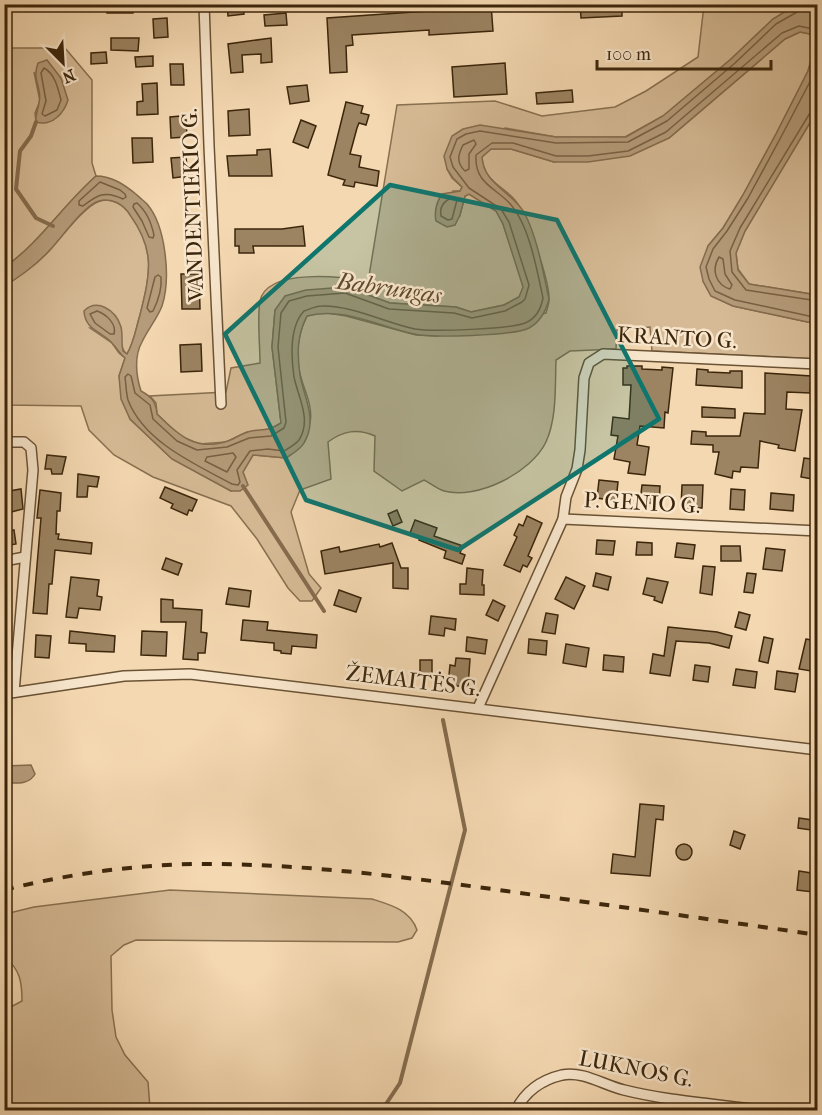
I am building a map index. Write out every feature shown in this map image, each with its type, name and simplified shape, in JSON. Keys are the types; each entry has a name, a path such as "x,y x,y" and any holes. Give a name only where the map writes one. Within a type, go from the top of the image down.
{"street":[{"name":"VANDENTIEKIO G.","path":"204,4 221,404"},
{"name":"KRANTO G.","path":"563,519 566,497 577,470 580,450 584,378 589,363 603,354 818,364"},
{"path":"4,442 24,442 31,448 33,470 9,693"},
{"name":"P. GENIO G.","path":"478,708 563,519 818,531"},
{"path":"4,561 25,557"},
{"name":"ŽEMAITĖS G.","path":"9,693 124,676 190,674 818,750"},
{"name":"LUKNOS G.","path":"516,1110 526,1094 546,1081 564,1075 591,1077 623,1090 761,1110"}],"highlighted area":[{"path":"390,185 557,220 659,419 458,550 306,500 225,334"}],"shaded area":[{"path":"704,5 802,5 791,8 773,19 731,59 663,116 625,137 556,137 505,128 447,169 452,178 462,187 460,191 453,191 460,215 465,196 469,194 496,211 503,224 524,287 519,297 504,305 471,312 456,307 390,303 346,287 275,310 272,347 281,423 269,430 247,432 226,442 199,444 180,436 157,414 156,403 150,396 226,392 231,368 260,363 260,301 266,290 276,283 308,277 342,278 368,282 397,105 495,101 542,116 615,107 646,91 698,57"},
{"path":"800,32 810,34 816,45 808,71 743,195 723,228 708,246 703,281 711,296 733,306 817,324 817,359 652,351 650,327 617,330 616,349 570,351 556,360 552,423 550,433 539,453 516,474 502,482 472,491 457,493 444,491 424,480 402,491 374,471 375,436 356,431 339,435 328,442 331,479 300,490 291,512 309,574 321,588 312,601 300,601 288,588 257,539 231,506 153,477 114,455 89,430 81,406 5,405 4,286 43,257 87,209 100,201 113,201 128,211 144,240 149,264 146,288 135,335 127,354 122,345 120,325 90,328 112,343 125,358 119,376 130,419 172,459 231,491 253,455 286,458 309,426 310,406 300,373 298,356 299,340 307,316 322,312 346,316 416,335 437,336 546,313 549,300 546,278 525,217 514,199 489,177 483,165 482,157 491,149 511,149 554,162 669,138 785,39"},
{"path":"5,48 65,48 92,80 92,163 96,176 41,235 5,267","holes":["34,72 53,120 36,122 35,113 40,101"]},
{"path":"817,111 817,295 749,284 738,269 736,253 745,231"},
{"path":"170,890 372,899 405,913 417,930 412,938 398,942 136,940 124,945 111,956 112,1010 116,1037 125,1055 148,1082 150,1108 148,1110 5,1110 5,1075 8,1068 5,1062 5,1010 22,1001 19,977 14,967 5,958 5,914 34,907"}],"water":[{"path":"817,5 817,111 745,231 736,253 738,270 749,284 817,295 817,324 733,306 711,296 703,281 700,267 708,246 723,228 743,195 808,71 815,45 810,34 800,32 785,39 669,138 630,156 588,162 554,162 511,149 491,149 482,157 487,174 520,206 530,224 537,245 549,299 539,319 533,326 520,331 472,336 437,336 401,331 347,315 307,316 301,330 298,352 300,375 310,417 308,434 301,447 286,458 253,455 243,472 248,485 240,491 231,491 172,459 130,419 121,399 119,376 125,358 108,339 87,322 84,311 89,307 100,306 111,311 119,321 123,351 127,354 144,300 148,263 144,240 124,208 108,200 93,204 79,216 43,257 5,286 5,267 41,235 96,176 118,182 147,204 159,225 165,253 165,295 158,315 144,337 138,353 137,373 141,391 153,400 157,414 165,422 180,435 197,443 217,444 250,431 270,428 281,423 272,347 275,310 285,296 306,290 346,287 390,303 456,307 471,312 504,305 519,297 523,287 503,224 496,211 469,194 465,196 455,225 447,227 436,221 436,207 442,194 460,191 462,187 447,169 444,156 452,136 463,129 480,125 556,137 626,137 663,116 731,59 773,19 791,8"},
{"path":"47,60 61,78 68,100 64,110 57,118 42,123 36,122 40,93 36,69 38,63"},
{"path":"31,765 35,774 32,778 22,783 5,783 5,766"}],"building":[{"path":"107,4 134,4 133,13 107,13"},
{"path":"227,4 243,4 244,14 228,16"},
{"path":"427,4 491,4 493,31 429,35 429,30 352,35 353,45 346,46 347,72 330,73 327,18 428,11"},
{"path":"580,4 622,4 622,16 581,18"},
{"path":"286,13 287,25 265,26 264,15"},
{"path":"167,18 168,37 154,38 153,19"},
{"path":"111,38 139,38 138,51 111,50"},
{"path":"271,38 272,62 261,63 261,54 242,55 243,72 231,73 228,44"},
{"path":"106,52 107,63 91,64 91,53"},
{"path":"153,56 153,66 136,67 135,57"},
{"path":"505,63 507,94 454,97 452,67"},
{"path":"170,64 183,64 184,85 171,85"},
{"path":"157,83 158,114 137,115 137,102 143,101 142,84"},
{"path":"307,85 309,101 290,104 287,87"},
{"path":"572,90 573,102 537,104 536,93"},
{"path":"346,102 363,106 361,113 369,115 366,125 359,123 350,154 361,156 359,167 379,171 377,186 355,182 354,187 343,185 345,180 328,175"},
{"path":"249,109 250,135 229,136 228,111"},
{"path":"180,116 180,121 186,120 187,137 171,138 170,117"},
{"path":"301,120 316,126 308,148 293,142"},
{"path":"132,138 152,138 153,162 133,163"},
{"path":"270,149 272,176 229,176 227,156 257,155 257,150"},
{"path":"186,157 188,176 173,178 171,158"},
{"path":"303,226 305,246 253,246 254,253 239,253 239,246 235,246 235,229 282,229"},
{"path":"181,274 199,274 200,309 182,309"},
{"path":"201,344 202,371 181,372 180,345"},
{"path":"627,366 662,370 662,367 673,368 664,428 640,426 637,445 649,447 645,475 628,473 630,462 614,459 618,436 611,435 613,417 629,419 631,385 623,385 623,368"},
{"path":"697,369 730,373 730,371 742,371 742,388 696,385"},
{"path":"765,373 811,376 810,393 787,392 786,409 802,410 795,451 760,441 758,468 741,467 740,472 733,471 732,478 715,474 719,452 713,452 713,445 691,444 692,431 706,432 706,436 740,436 744,413 765,414"},
{"path":"702,407 735,409 735,418 702,417"},
{"path":"47,455 66,457 62,474 52,474 51,469 45,469"},
{"path":"804,458 818,460 818,480 801,477"},
{"path":"78,474 99,477 97,487 88,486 87,497 77,497"},
{"path":"599,480 618,482 616,501 597,498"},
{"path":"642,485 660,486 659,504 640,502"},
{"path":"682,485 703,485 702,508 681,508"},
{"path":"165,487 197,500 192,511 189,510 187,515 171,508 173,504 160,498"},
{"path":"21,489 23,509 11,512 9,501 4,501 4,492"},
{"path":"731,489 745,490 744,510 730,509"},
{"path":"40,490 61,493 60,511 57,511 56,534 59,534 58,539 92,543 91,554 55,550 47,614 33,613 41,518 37,518"},
{"path":"771,493 794,495 793,511 770,509"},
{"path":"397,510 402,522 393,526 388,514"},
{"path":"527,516 542,523 528,556 532,558 527,567 523,565 520,572 504,565 517,537 514,535 519,524 523,526"},
{"path":"415,520 437,528 434,536 463,546 460,553 465,555 462,564 444,558 446,551 419,540 420,537 410,533"},
{"path":"14,530 16,544 4,546 4,532"},
{"path":"597,540 615,541 613,555 596,554"},
{"path":"637,542 652,543 652,555 636,555"},
{"path":"392,543 401,568 408,568 408,589 393,588 393,563 325,574 321,551 339,547 340,552 379,544 380,547"},
{"path":"677,543 695,545 693,559 675,557"},
{"path":"721,546 740,546 741,561 721,561"},
{"path":"766,548 785,550 782,571 763,569"},
{"path":"166,558 182,564 178,575 162,569"},
{"path":"703,566 715,567 712,595 700,593"},
{"path":"467,568 483,570 484,595 460,594 460,584 466,584"},
{"path":"596,573 611,577 608,590 593,586"},
{"path":"747,573 756,574 753,593 744,592"},
{"path":"71,577 99,580 97,596 102,597 100,610 79,608 77,618 66,617"},
{"path":"566,577 585,586 574,609 555,599"},
{"path":"647,578 668,582 662,603 654,600 655,597 643,594"},
{"path":"229,588 251,591 249,607 226,604"},
{"path":"339,590 361,598 356,612 334,605"},
{"path":"161,599 173,600 173,608 202,610 201,632 207,633 205,653 198,653 198,660 183,659 186,622 161,622"},
{"path":"493,600 505,606 498,621 486,615"},
{"path":"739,612 750,615 746,630 735,627"},
{"path":"546,613 558,615 555,634 542,632"},
{"path":"431,616 456,619 455,630 445,628 444,636 429,634"},
{"path":"243,620 268,622 267,630 317,635 316,648 292,646 291,654 281,653 281,651 274,650 274,643 241,640"},
{"path":"668,627 717,632 732,636 729,648 709,643 676,641 670,676 650,673 653,654 664,656"},
{"path":"70,631 115,636 114,652 86,651 86,644 69,643"},
{"path":"142,631 167,632 166,656 141,655"},
{"path":"36,635 51,636 49,658 35,657"},
{"path":"467,637 487,640 485,654 466,651"},
{"path":"764,637 773,639 768,663 759,661"},
{"path":"529,639 547,641 546,655 528,653"},
{"path":"806,639 817,641 811,671 799,669"},
{"path":"566,644 589,648 586,667 563,663"},
{"path":"604,655 624,657 623,672 603,670"},
{"path":"456,658 470,659 468,687 448,685 450,665 455,666"},
{"path":"420,660 432,660 432,675 420,675"},
{"path":"695,665 710,667 708,682 693,680"},
{"path":"736,669 757,672 755,688 733,685"},
{"path":"777,671 798,674 795,692 775,689"},
{"path":"640,804 664,806 663,820 656,819 650,876 611,873 613,854 635,857"},
{"path":"799,818 812,820 811,830 798,828"},
{"path":"734,831 745,835 740,849 730,845"},
{"path":"684,844 692,852 684,860 676,852"},
{"path":"799,871 811,873 811,879 815,879 813,892 797,890"}],"waterway":[{"path":"36,122 31,136 20,151 16,189 36,218 53,226"},
{"path":"243,486 324,611"},
{"path":"382,1110 400,1083 465,830 443,720"}],"railway":[{"path":"4,890 82,874 135,867 189,864 290,867 439,882 818,935"}],"water label":[{"name":"Babrungas","path":"389,288"}]}
